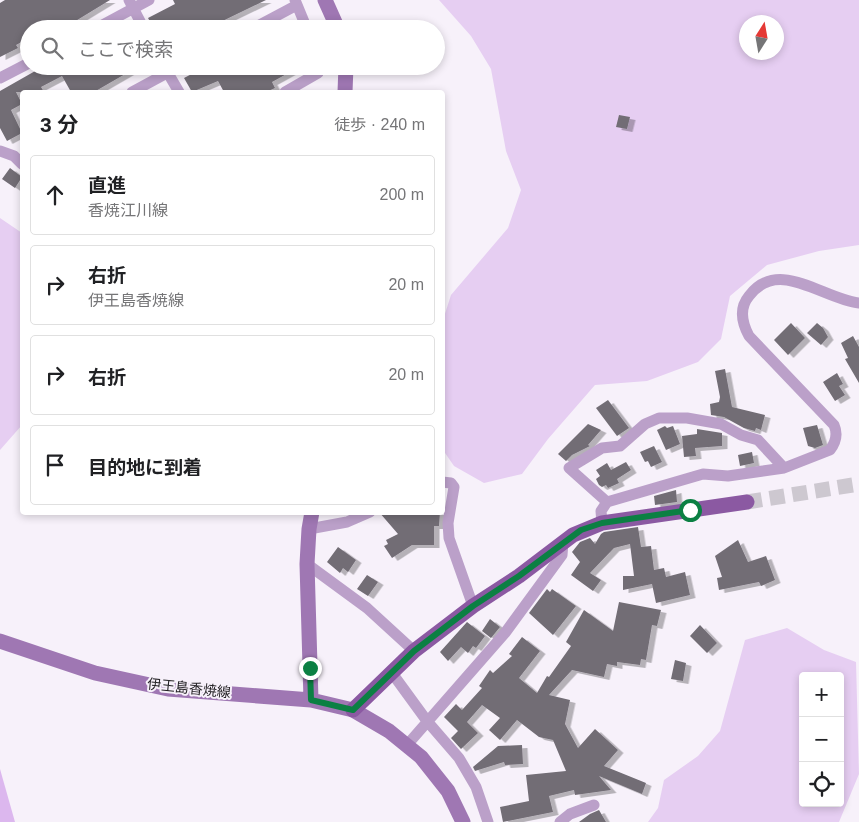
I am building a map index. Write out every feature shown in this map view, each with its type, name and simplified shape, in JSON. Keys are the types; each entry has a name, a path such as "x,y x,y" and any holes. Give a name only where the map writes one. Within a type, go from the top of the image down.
{"main road":[{"path":"353,710 414,651 473,606 519,576 581,530 602,523 747,502"}],"street":[{"path":"107,20 131,4 149,0"},
{"path":"325,0 334,20"},
{"path":"267,20 296,3 303,20"},
{"path":"131,4 139,20"},
{"path":"0,78 20,68"},
{"path":"135,90 158,75"},
{"path":"169,75 178,90"},
{"path":"289,90 316,75"},
{"path":"345,90 346,75"},
{"path":"0,151 20,157"},
{"path":"602,523 601,511 607,502 703,474 728,476 784,468 830,450 834,445 836,432 821,411 749,336 742,314 746,300 754,289 767,281 786,278 843,300 859,303"},
{"path":"607,502 569,468 602,448 620,446 645,424 659,418 687,418 721,424 741,435 758,440 784,468"},
{"path":"445,482 452,483 454,487 448,523 449,538 473,606"},
{"path":"311,515 307,564 311,700"},
{"path":"309,529 347,522 363,515"},
{"path":"407,745 426,721 505,633 558,561 564,549 563,542"},
{"path":"307,564 367,608 414,651"},
{"name":"伊王島香焼線","path":"0,641 95,673 168,688 311,700 353,710 407,745 435,773 448,791 463,822"},
{"path":"392,673 426,721 459,758 476,787 488,822"},
{"path":"560,822 570,814 594,805"}],"shaded area":[{"path":"439,0 859,0 859,245 819,251 767,265 730,296 721,339 698,362 647,381 595,385 548,439 522,474 484,483 454,466 445,453 445,314 451,295 508,228 521,190 506,151 491,69 471,36"},
{"path":"0,218 20,232 20,427 0,450"},
{"path":"787,628 824,650 856,662 859,774 839,822 648,822 658,808 664,780 698,756 720,731 745,640"},
{"path":"0,769 15,822 0,822"}],"building":[{"path":"5,0 110,0 77,20 20,20 20,43 16,45 18,48 0,57 0,3"},
{"path":"173,0 266,0 225,20 149,20 148,18 175,4"},
{"path":"28,75 123,75 97,90 70,90 62,76 41,87 43,90 20,90 20,92 16,92 20,105 11,110 20,129 20,134 7,141 0,128 0,91"},
{"path":"190,75 285,75 272,82 275,88 270,90 223,90 218,81 197,90 191,90 184,78"},
{"path":"619,115 630,117 627,129 616,127"},
{"path":"10,168 20,176 20,180 15,188 2,179"},
{"path":"791,323 805,338 788,355 774,340"},
{"path":"817,323 823,328 828,337 821,345 807,333"},
{"path":"853,336 859,347 859,383 845,359 848,358 841,343"},
{"path":"725,369 732,407 765,415 761,430 756,428 755,431 744,428 724,417 711,415 710,404 719,402 720,397 715,371"},
{"path":"837,373 843,384 839,386 845,395 835,401 823,382"},
{"path":"608,400 629,428 617,436 596,408"},
{"path":"588,424 601,430 588,445 590,446 572,455 566,461 558,454"},
{"path":"817,425 823,445 815,448 808,446 803,428"},
{"path":"665,426 667,428 673,426 680,444 666,450 657,430"},
{"path":"697,429 722,433 722,446 695,448 696,456 684,457 682,436 697,434"},
{"path":"654,446 662,462 651,467 648,461 645,462 640,452"},
{"path":"752,452 754,463 740,466 738,455"},
{"path":"626,462 631,470 617,479 619,483 608,488 606,485 602,487 599,485 596,479 600,476 596,470 607,463 611,470"},
{"path":"676,490 677,502 655,505 654,496"},
{"path":"382,515 440,515 439,526 434,526 434,545 412,545 392,558 384,546 388,544 386,540 398,534"},
{"path":"638,527 641,547 651,546 654,570 664,568 666,577 685,572 690,595 656,603 652,584 623,590 623,576 634,576 630,544 614,548 590,573 601,580 593,591 571,575 580,562 572,552 580,542 590,538 595,544 604,532"},
{"path":"738,540 748,562 766,556 775,580 761,586 759,582 719,590 717,578 722,577 715,556"},
{"path":"338,547 356,560 348,572 343,568 340,573 327,562"},
{"path":"367,575 378,582 368,596 357,589"},
{"path":"547,589 550,592 552,589 576,606 553,635 529,613"},
{"path":"619,602 661,610 657,626 652,625 646,660 641,659 640,665 617,662 617,666 607,664 604,677 572,670 549,695 570,700 565,724 578,748 595,729 618,750 604,766 646,783 642,794 599,776 611,790 575,795 574,790 549,796 553,812 503,822 500,807 529,801 526,775 566,771 553,740 539,737 517,720 500,740 489,730 500,718 482,705 467,722 478,733 461,749 451,738 458,731 444,717 456,704 462,710 482,688 479,686 490,670 493,673 512,656 509,654 522,637 540,651 519,678 537,693 547,676 549,677 571,646 566,642 584,610 613,631"},
{"path":"490,619 500,627 491,638 482,631"},
{"path":"467,622 485,636 476,648 473,646 468,653 461,647 448,661 440,652"},
{"path":"700,625 717,643 707,653 690,636"},
{"path":"675,660 686,663 683,681 671,679"},
{"path":"522,745 523,764 505,765 504,762 475,771 473,767 498,746"},
{"path":"599,810 606,822 579,822 590,814"}],"tunnel":[{"path":"747,502 859,484"}],"route":[{"path":"310,668 311,700 353,710 414,651 473,606 519,576 581,530 602,523 690,510"}]}
